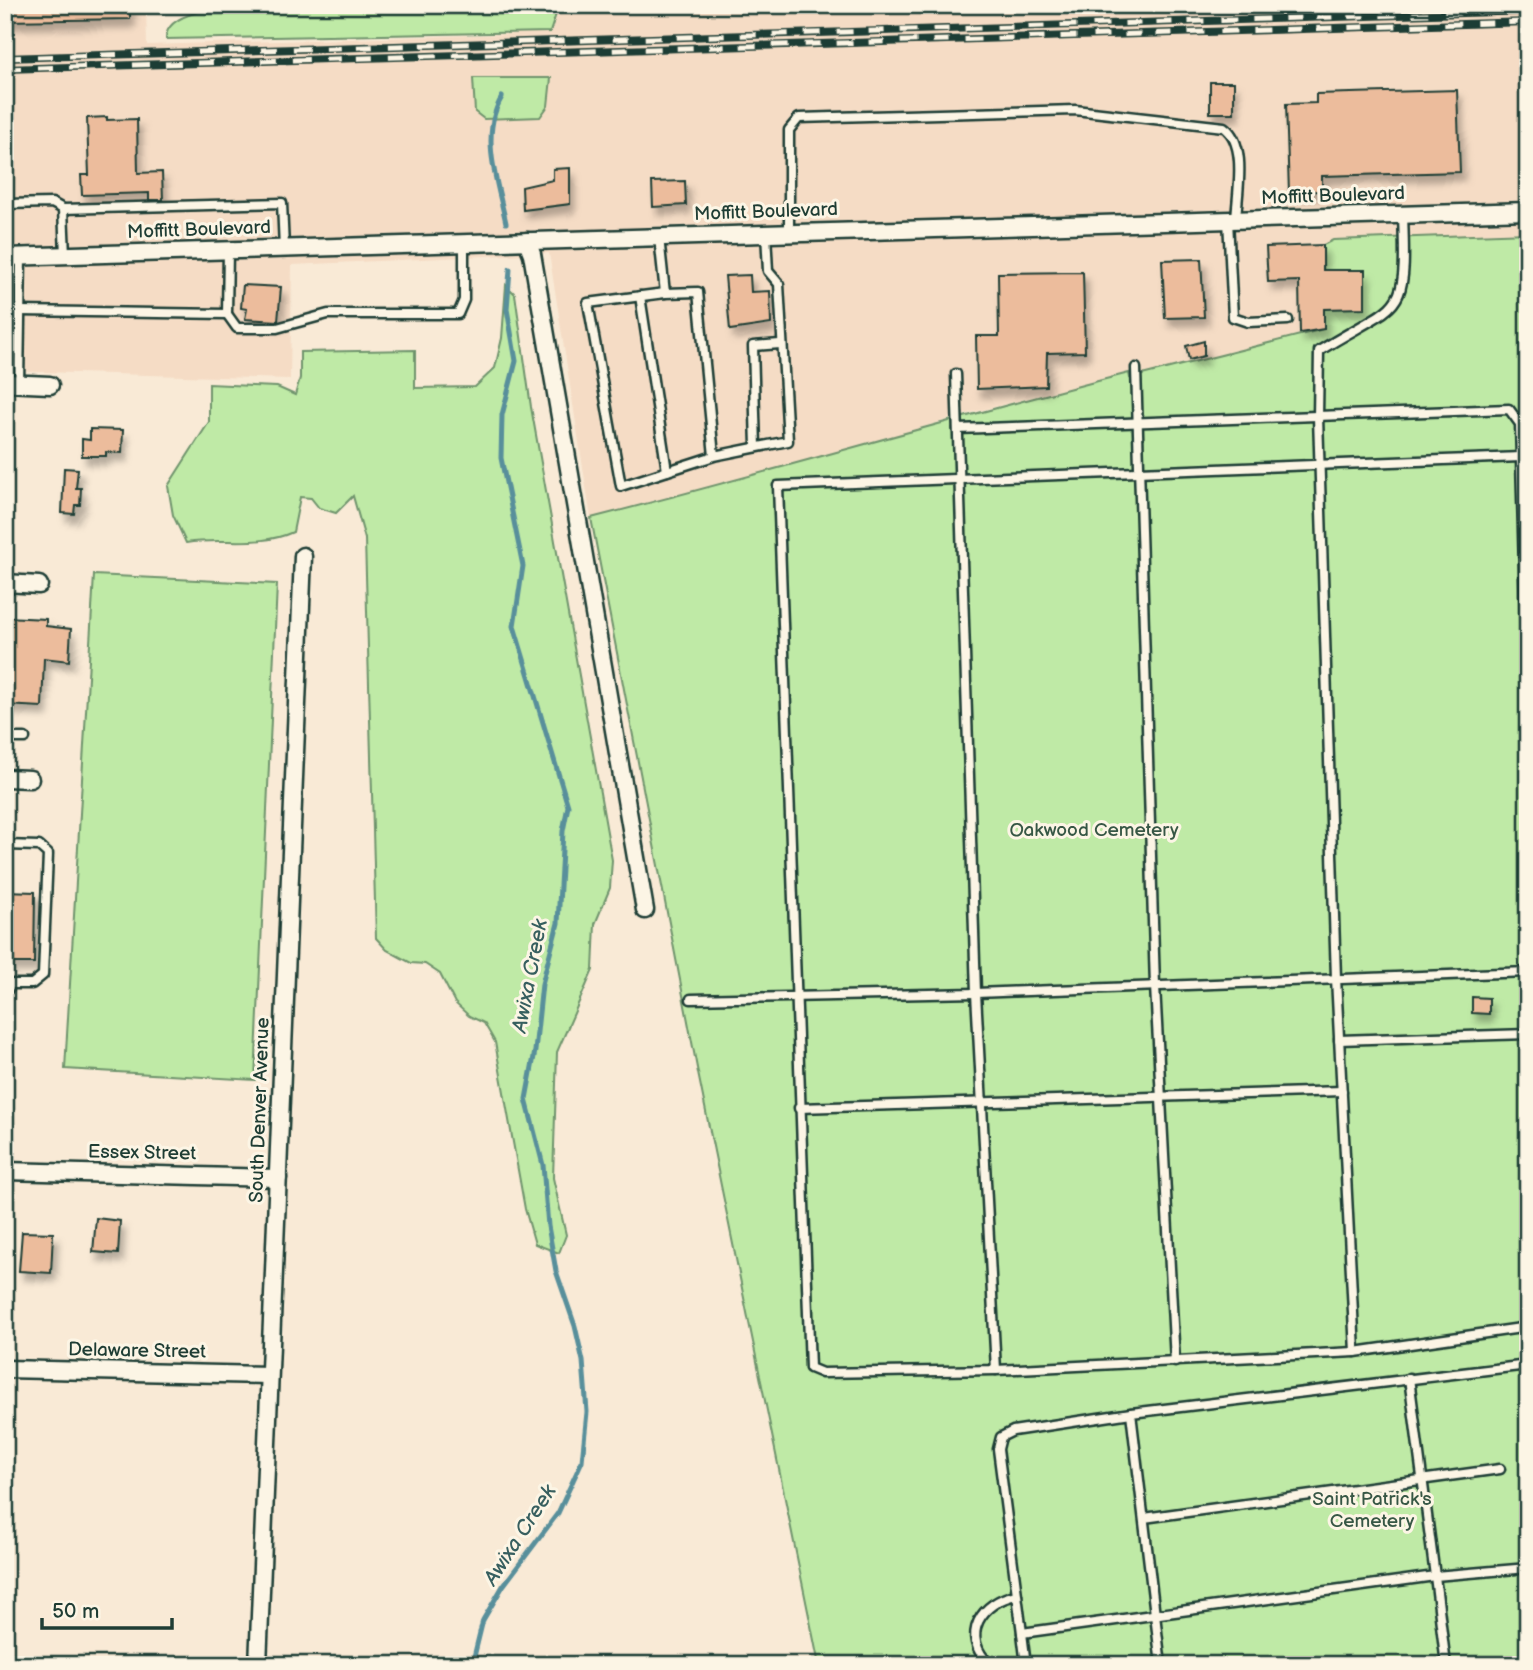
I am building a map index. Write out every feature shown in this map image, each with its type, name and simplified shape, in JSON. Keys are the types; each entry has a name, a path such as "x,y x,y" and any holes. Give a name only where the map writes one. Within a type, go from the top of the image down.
{"street":[{"name":"Moffitt Boulevard","path":"13,257 1528,211"},
{"path":"527,241 532,254 645,911"},
{"path":"12,384 50,385"},
{"name":"South Denver Avenue","path":"258,1665 303,556"},
{"path":"5,583 38,585"},
{"path":"5,778 30,779"},
{"name":"Essex Street","path":"5,1171 278,1178"},
{"name":"Delaware Street","path":"5,1369 269,1375"}],"lane":[{"path":"789,233 789,131 799,118 1061,110 1224,127 1232,132 1237,144 1232,220 1233,317 1248,322 1288,320"},
{"path":"5,204 52,203 63,209 282,203 284,248"},
{"path":"63,209 65,255"},
{"path":"1355,1352 1336,978 1318,417 1319,351 1387,313 1400,297 1405,273 1404,215"},
{"path":"714,456 698,292 664,293 588,303 621,486 714,456 788,440 780,344 779,284 768,271 766,233"},
{"path":"659,237 664,293"},
{"path":"228,250 227,314 237,327 277,328 328,313 458,314 464,300 464,242"},
{"path":"12,384 20,311 13,257"},
{"path":"640,296 667,471"},
{"path":"20,311 227,314"},
{"path":"756,447 753,346 780,344"},
{"path":"1136,368 1156,986 1175,1362"},
{"path":"956,374 976,993 996,1370"},
{"path":"958,429 1509,409 1520,424 1528,714"},
{"path":"1521,457 778,486 810,1368 822,1373 996,1370 1355,1352 1528,1327"},
{"path":"5,738 25,738"},
{"path":"5,845 39,846 48,854 43,975 32,985 11,984 5,994"},
{"path":"691,999 976,993 1528,972"},
{"path":"1339,1040 1528,1034"},
{"path":"799,1108 1342,1091"},
{"path":"1026,1665 998,1449 1002,1437 1013,1431 1131,1413 1528,1364"},
{"path":"1409,1378 1446,1665"},
{"path":"1131,1413 1161,1665"},
{"path":"1144,1518 1500,1469"},
{"path":"1022,1633 1435,1577 1528,1568"},
{"path":"990,1665 979,1652 976,1626 990,1604 1017,1595"}],"shaded area":[{"path":"5,5 146,5 147,45 514,34 515,5 1224,5 1225,12 1395,5 1525,5 1527,233 1333,240 1324,329 1129,378 1129,373 970,413 793,466 591,518 549,253 292,265 290,379 5,371"}],"green space":[{"path":"255,5 559,5 550,32 166,39 169,29 188,15 217,8"},
{"path":"473,78 551,78 548,106 540,117 484,119 475,112"},
{"name":"Oakwood Cemetery","path":"1527,233 1528,1665 819,1665 697,1068 591,518 1129,373 1130,378 1324,329 1323,245 1333,240"},
{"path":"506,285 515,294 531,407 612,860 610,888 595,924 593,970 557,1052 553,1178 566,1235 559,1253 535,1244 525,1209 495,1042 484,1023 469,1016 455,1003 440,974 425,964 411,963 387,950 376,938 365,539 353,496 336,513 319,508 311,498 300,497 293,532 280,537 253,541 186,543 173,515 168,486 209,422 209,384 277,387 295,395 300,378 300,352 415,350 415,388 475,387 495,368 502,338"},
{"path":"94,575 277,584 255,1080 65,1069"}],"building":[{"path":"5,5 130,5 130,19 5,21"},
{"path":"1210,82 1234,82 1234,113 1210,113"},
{"path":"1457,90 1460,172 1322,176 1322,191 1289,192 1286,104 1316,103 1316,94"},
{"path":"107,117 107,120 137,119 138,173 162,172 163,200 149,200 149,193 82,195 81,175 89,175 87,118"},
{"path":"570,168 570,204 523,210 522,187 553,180 553,169"},
{"path":"685,181 686,205 653,207 652,182"},
{"path":"1323,245 1323,270 1365,270 1365,308 1324,309 1324,329 1300,333 1299,281 1268,282 1266,247"},
{"path":"1201,259 1204,317 1165,318 1162,260"},
{"path":"1083,272 1085,352 1047,353 1046,386 977,389 976,336 999,336 998,273"},
{"path":"750,275 751,292 770,291 771,324 730,330 725,276"},
{"path":"243,285 281,287 278,321 245,319 247,309 241,308"},
{"path":"1204,341 1204,356 1189,360 1186,346"},
{"path":"90,429 123,430 122,453 106,452 106,456 82,456 82,439 90,440"},
{"path":"64,468 78,469 76,488 81,488 80,505 75,505 74,514 62,513"},
{"path":"5,617 46,619 46,626 71,629 69,661 44,658 42,707 5,705"},
{"path":"5,891 35,892 34,963 5,963"},
{"path":"1472,997 1489,998 1489,1014 1472,1013"},
{"path":"96,1218 120,1221 118,1254 93,1252"},
{"path":"22,1232 53,1233 51,1273 19,1271"}],"waterway":[{"name":"Awixa Creek","path":"502,97 495,112 491,143 492,160 506,223"},
{"name":"Awixa Creek","path":"472,1665 483,1620 503,1586 558,1513 582,1461 587,1412 583,1361 575,1326 556,1271 548,1226 543,1165 526,1099 535,1051 542,984 558,923 563,831 568,806 514,626 523,566 501,458 502,415 516,361 507,309 510,269"}],"railway":[{"path":"5,58 1528,11"},
{"path":"5,69 1528,22"}],"park label":[{"name":"Saint Patrick's Cemetery","path":"1372,1510"}]}
